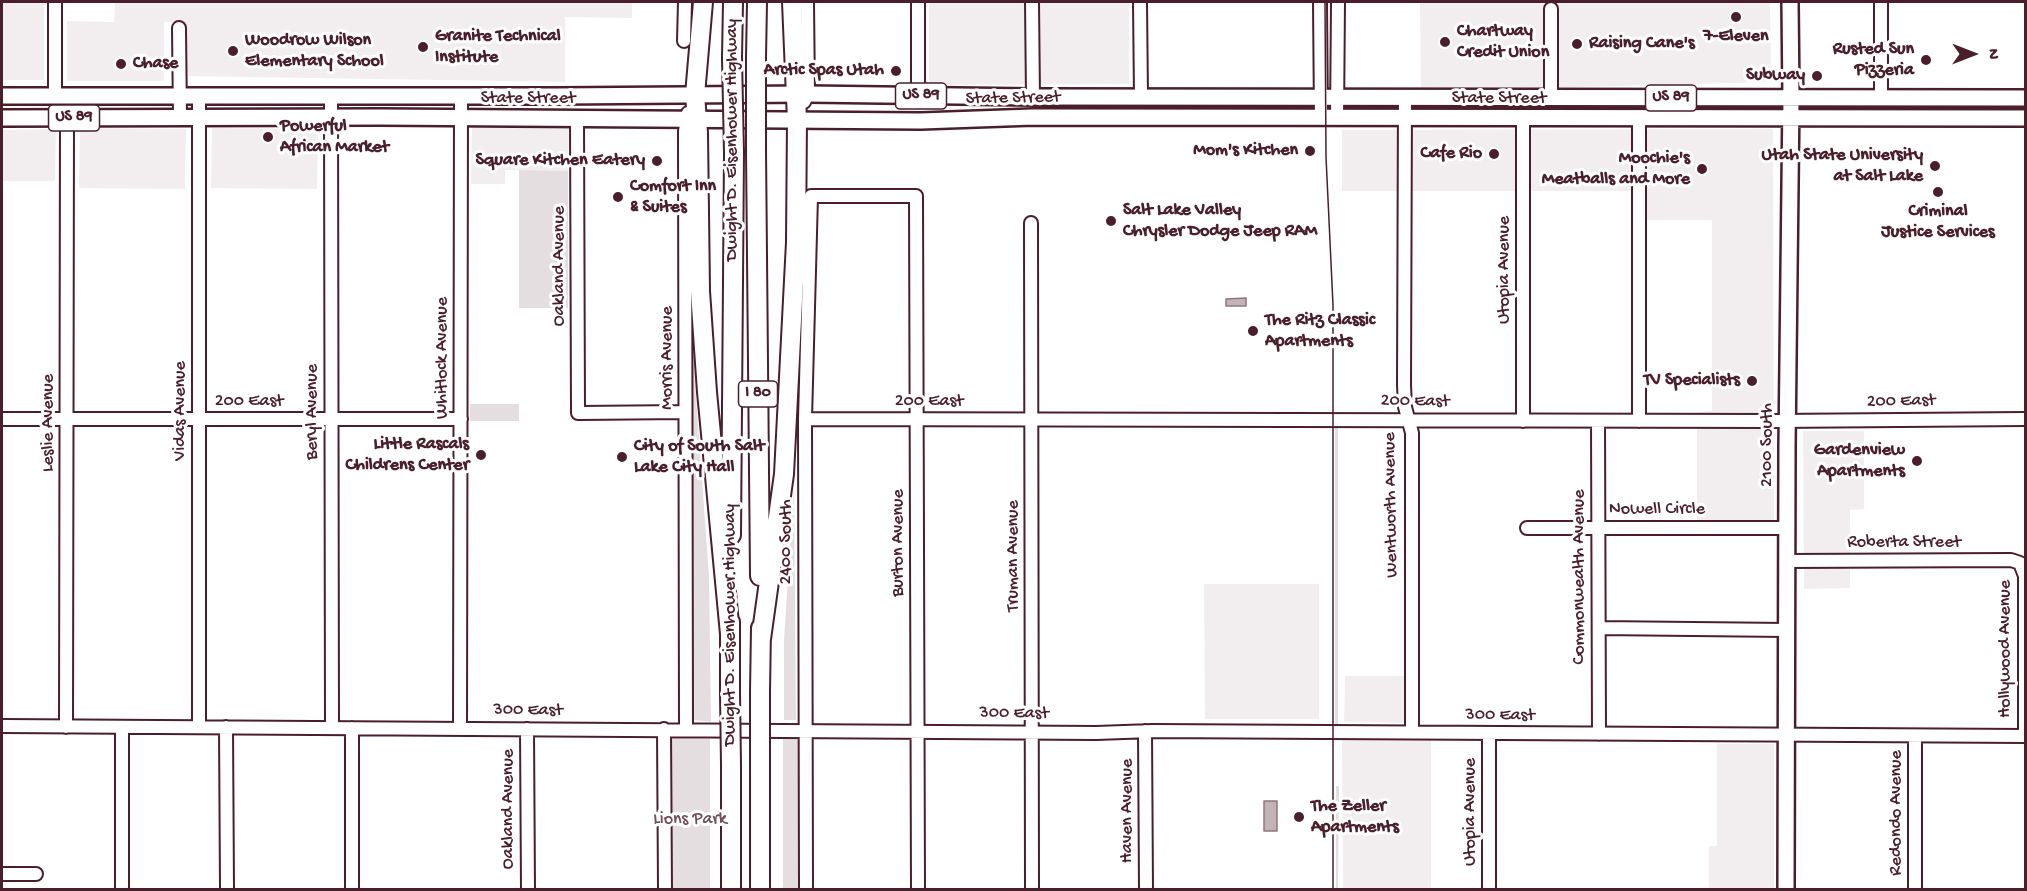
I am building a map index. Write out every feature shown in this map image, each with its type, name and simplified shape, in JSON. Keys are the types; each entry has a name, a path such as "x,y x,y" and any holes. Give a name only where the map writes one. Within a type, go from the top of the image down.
{"highway":[{"path":"703,2 691,120 707,392 730,634"},
{"name":"Dwight D. Eisenhower Highway","path":"731,890 733,2"},
{"path":"761,639 784,474 796,243 797,120 801,94 792,2"},
{"name":"Dwight D. Eisenhower Highway","path":"758,6 756,150 761,639 760,890"}],"main road":[{"name":"2100 South","path":"1786,890 1790,2"},
{"name":"State Street","path":"2,96 801,94 1337,98 2025,98"},
{"path":"973,119 982,108 1024,107 1033,97"},
{"path":"1033,117 1044,106 1071,105 1076,97"},
{"path":"1481,118 1487,110 1497,108 1543,107 1551,98"},
{"name":"State Street","path":"2,118 331,117 797,120 1033,117 2025,118"}],"street":[{"path":"55,2 55,96"},
{"path":"684,41 686,2"},
{"path":"801,94 807,2"},
{"path":"918,2 918,96"},
{"path":"1032,2 1033,97"},
{"path":"1140,2 1141,97"},
{"path":"1320,2 1321,118"},
{"path":"1337,118 1338,2"},
{"path":"1881,2 1881,98"},
{"path":"1551,9 1551,98"},
{"path":"179,28 180,118"},
{"name":"Vidas Avenue","path":"199,96 199,727"},
{"name":"Beryl Avenue","path":"331,96 332,728"},
{"name":"Whitlock Avenue","path":"460,728 461,96"},
{"name":"Wentworth Avenue","path":"1405,97 1404,385 1405,407 1412,433 1412,732"},
{"name":"Leslie Avenue","path":"66,727 68,118"},
{"name":"Oakland Avenue","path":"578,118 578,413 685,412"},
{"name":"Utopia Avenue","path":"1523,118 1523,421"},
{"path":"1640,118 1640,421"},
{"name":"Morris Avenue","path":"686,730 687,420 685,412 691,120"},
{"name":"2400 South","path":"806,890 805,419 811,196 916,196"},
{"name":"Burton Avenue","path":"916,196 918,890"},
{"name":"Truman Avenue","path":"1031,223 1032,890"},
{"name":"200 East","path":"2,420 461,419"},
{"name":"200 East","path":"805,419 1788,421 2025,419"},
{"name":"Commonwealth Avenue","path":"1598,421 1599,734"},
{"name":"Nowell Circle","path":"1527,528 1787,528"},
{"name":"Roberta Street","path":"1787,561 2011,560 2020,563"},
{"name":"Hollywood Avenue","path":"2020,563 2025,576 2025,736"},
{"path":"1599,628 1787,630"},
{"name":"300 East","path":"2,726 664,729 1096,734 1145,731 2025,736"},
{"path":"122,727 122,890"},
{"path":"226,727 227,890"},
{"path":"352,728 352,890"},
{"name":"Oakland Avenue","path":"527,729 528,890"},
{"path":"664,729 665,890"},
{"name":"Haven Avenue","path":"1145,731 1146,890"},
{"name":"Utopia Avenue","path":"1489,734 1489,890"},
{"name":"Redondo Avenue","path":"1915,736 1915,890"},
{"path":"2,874 36,874"}],"shaded area":[{"path":"2,2 44,2 44,80 2,80"},
{"name":"Granite Technical Institute","path":"115,2 632,2 632,18 565,17 565,82 186,76 186,25 183,22 164,22 164,81 67,81 67,21 114,22"},
{"path":"929,2 1129,2 1129,84 929,85"},
{"path":"1420,2 1770,2 1771,82 1421,91"},
{"path":"472,127 569,128 568,171 505,170 505,184 471,184"},
{"path":"80,128 186,129 185,189 79,188"},
{"path":"212,128 318,129 317,189 211,188"},
{"path":"56,129 55,181 2,181 2,130"},
{"path":"1773,129 1774,534 1697,535 1697,412 1712,411 1712,220 1631,220 1631,191 1342,191 1342,130"},
{"path":"1246,298 1246,306 1226,306 1226,299"},
{"path":"1803,431 1864,431 1864,509 1850,510 1850,588 1804,589"},
{"path":"1204,584 1319,584 1319,719 1205,719"},
{"path":"1345,676 1418,676 1418,723 1344,722"},
{"path":"1342,739 1431,739 1431,889 1343,889"},
{"path":"1717,744 1774,744 1774,889 1709,889 1709,846 1717,846"},
{"path":"1264,801 1277,801 1277,831 1264,831"}],"green space":[{"path":"519,170 568,171 568,308 519,308"},
{"path":"692,342 709,576 711,722 693,720"},
{"path":"470,404 519,404 519,421 470,421"},
{"path":"1335,426 1338,426 1338,726 1335,726"},
{"path":"794,485 796,720 784,720 784,640"},
{"name":"Lions Park","path":"673,739 710,739 710,889 671,890 671,741"},
{"path":"783,739 800,739 800,889 783,890"},
{"path":"1336,786 1339,786 1338,890 1336,889"}],"tram line":[{"path":"1325,2 1326,157 1333,305 1333,890"}],"place":[{"name":"7-Eleven","path":"1736,17"},
{"name":"Chartway Credit Union","path":"1445,42"},
{"name":"Raising Cane's","path":"1577,44"},
{"name":"Granite Technical Institute","path":"423,47"},
{"name":"Woodrow Wilson Elementary School","path":"233,51"},
{"name":"Rusted Sun Pizzeria","path":"1926,60"},
{"name":"Chase","path":"121,64"},
{"name":"Arctic Spas Utah","path":"896,71"},
{"name":"Subway","path":"1817,76"},
{"name":"Powerful African Market","path":"268,137"},
{"name":"Mom's Kitchen","path":"1310,151"},
{"name":"Cafe Rio","path":"1494,154"},
{"name":"Square Kitchen Eatery","path":"657,161"},
{"name":"Utah State University at Salt Lake","path":"1935,166"},
{"name":"Moochie's Meatballs and More","path":"1702,169"},
{"name":"Criminal Justice Services","path":"1938,192"},
{"name":"Comfort Inn & Suites","path":"618,197"},
{"name":"Salt Lake Valley Chrysler Dodge Jeep RAM","path":"1111,221"},
{"name":"The Ritz Classic Apartments","path":"1253,331"},
{"name":"TV Specialists","path":"1752,381"},
{"name":"Little Rascals Childrens Center","path":"481,455"},
{"name":"City of South Salt Lake City Hall","path":"622,457"},
{"name":"Gardenview Apartments","path":"1917,461"},
{"name":"The Zeller Apartments","path":"1299,817"}]}
